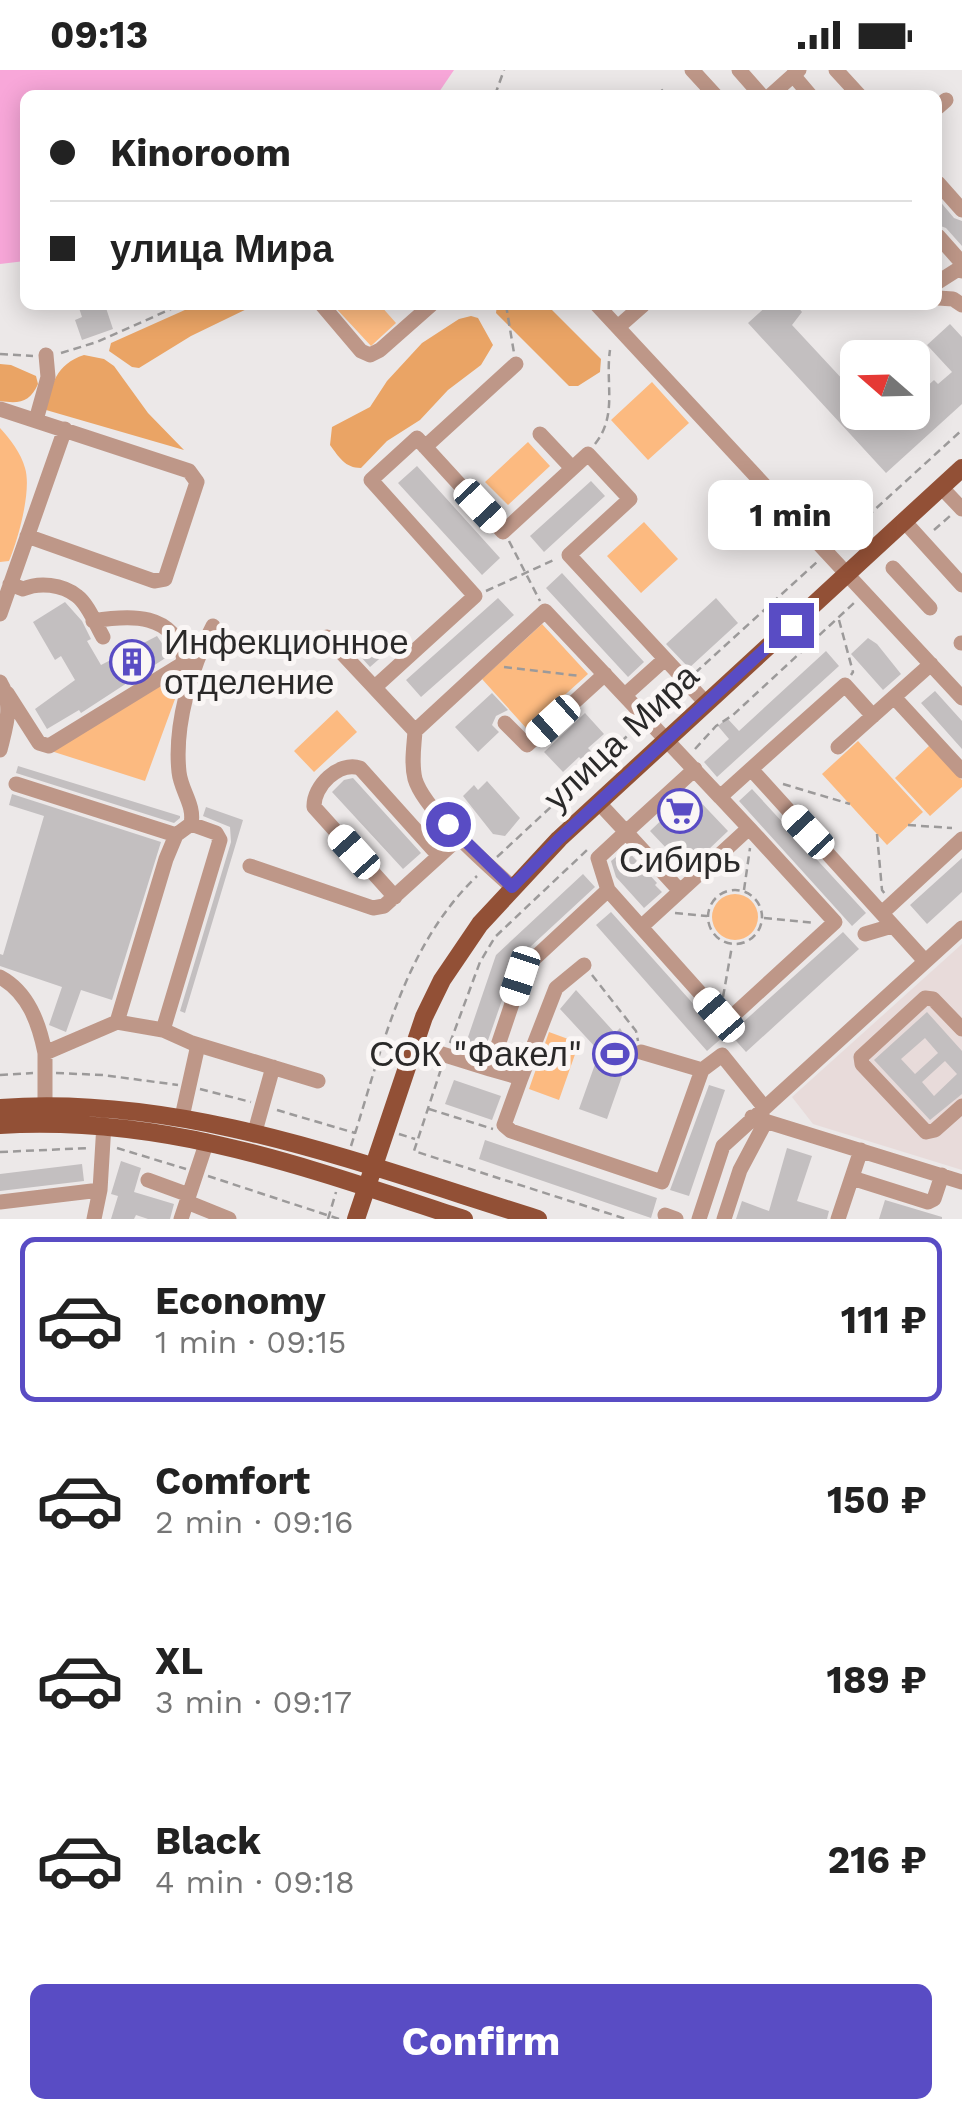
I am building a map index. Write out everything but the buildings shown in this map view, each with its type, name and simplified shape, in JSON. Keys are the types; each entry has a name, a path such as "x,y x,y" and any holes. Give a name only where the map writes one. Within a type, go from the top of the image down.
{"main road":[{"name":"улица Мира","path":"356,1219 413,1045 442,980 480,924 512,887 599,803 962,468"},
{"path":"0,1108 118,1109 182,1118 209,1132 340,1180 464,1219"},
{"path":"0,1124 104,1124 254,1135 538,1219"}],"street":[{"path":"692,70 710,90"},
{"path":"739,70 757,90"},
{"path":"836,70 854,90"},
{"path":"777,90 796,73"},
{"path":"942,188 962,210"},
{"path":"942,241 961,266"},
{"path":"326,310 361,350 370,354 380,350 424,310"},
{"path":"602,310 962,698"},
{"path":"618,327 637,310"},
{"path":"36,420 48,377 46,355"},
{"path":"425,447 516,364"},
{"path":"0,409 189,471 197,482 165,579 154,580 27,536"},
{"path":"0,614 64,429"},
{"path":"540,434 572,468"},
{"path":"375,687 475,596 371,480 417,438 503,532 588,454 630,499 569,554 706,703"},
{"path":"942,487 961,508"},
{"path":"904,521 962,585"},
{"path":"893,568 930,608"},
{"path":"10,584 23,589 48,584 78,596 103,637"},
{"path":"512,887 460,837 416,785 415,731 546,611 647,717 835,922 726,1022 608,890 598,858 690,764"},
{"path":"3,688 38,744 50,746 176,669 184,659 173,635 161,624 132,615 93,621"},
{"path":"192,824 178,754 190,684 212,626"},
{"path":"328,637 415,731"},
{"path":"625,695 665,659"},
{"path":"838,747 930,664"},
{"path":"505,723 527,745 605,674"},
{"path":"720,797 754,773 845,685 873,716"},
{"path":"0,750 10,709 3,688"},
{"path":"894,696 962,771"},
{"path":"394,897 314,807 318,788 342,768 360,768 439,856"},
{"path":"754,773 889,914 926,961"},
{"path":"16,784 176,834"},
{"path":"599,803 680,891"},
{"path":"116,1022 176,834 192,824"},
{"path":"163,1030 220,840 216,833 192,824"},
{"path":"641,926 753,832"},
{"path":"250,866 373,908 384,906 460,837"},
{"path":"865,934 962,840"},
{"path":"490,1069 524,968 608,890"},
{"path":"699,1219 724,1146 961,930"},
{"path":"584,964 556,988 504,1125 510,1131 662,1182 702,1070 722,1055 763,1112 793,1130 962,1182"},
{"path":"0,977 19,991 38,1024 45,1053 45,1106"},
{"path":"962,1029 930,997 920,1000 862,1054 862,1064 926,1132 935,1130 962,1106"},
{"path":"876,1006 894,1024"},
{"path":"45,1053 116,1022 163,1030 198,1045 318,1081"},
{"path":"182,1118 198,1045"},
{"path":"413,1045 521,1078"},
{"path":"641,1052 702,1070"},
{"path":"254,1135 273,1067"},
{"path":"724,1219 763,1112"},
{"path":"94,1219 104,1124"},
{"path":"181,1219 209,1132"},
{"path":"838,1219 862,1150"},
{"path":"852,1178 928,1202 934,1199 942,1175"},
{"path":"148,1180 229,1219"},
{"path":"0,1202 100,1190"}],"path":[{"path":"662,90 666,86"},
{"path":"0,354 46,355 97,342 169,310"},
{"path":"507,310 516,364"},
{"path":"588,454 609,419 610,350"},
{"path":"346,1160 409,973 442,914 488,865 647,717 962,430"},
{"path":"922,541 961,508"},
{"path":"503,532 546,611"},
{"path":"475,596 569,554"},
{"path":"690,764 716,726 733,715 866,592"},
{"path":"838,618 852,672 845,685"},
{"path":"487,665 584,676"},
{"path":"754,773 850,804"},
{"path":"908,826 962,829"},
{"path":"744,892 753,832"},
{"path":"877,834 882,890 889,914"},
{"path":"589,848 495,937 472,981 414,1151 626,1219"},
{"path":"726,892 744,892 758,903 762,922 754,938 733,944 712,932 708,916 718,897 726,892"},
{"path":"662,907 668,913 708,916"},
{"path":"719,1015 733,944"},
{"path":"584,964 636,1030 641,1052"},
{"path":"428,1108 490,1130 504,1125"},
{"path":"0,1152 123,1148 339,1219"},
{"path":"328,1217 340,1180"}],"shaded area":[{"path":"0,70 454,70 440,90 20,90 20,262 0,264"},
{"path":"185,310 245,310 191,336 139,368 109,351 111,343"},
{"path":"338,310 384,310 396,323 371,346"},
{"path":"552,310 601,359 600,372 578,386 569,386 496,313"},
{"path":"478,318 493,345 481,365 448,390 420,420 387,441 361,468 343,461 330,445 332,427 370,407 387,381 422,343 459,319"},
{"path":"84,355 104,359 114,366 148,413 184,450 46,410 61,370"},
{"path":"0,364 36,376 38,384 32,395 19,402 0,401"},
{"path":"652,382 689,423 648,460 611,420"},
{"path":"0,428 21,457 27,489 13,552 9,561 0,562"},
{"path":"528,442 550,466 508,505 485,482"},
{"path":"644,522 678,559 641,593 607,556"},
{"path":"542,624 588,674 527,729 482,679"},
{"path":"186,669 145,781 51,751"},
{"path":"337,710 357,732 314,772 294,751"},
{"path":"858,741 923,812 887,845 822,774"},
{"path":"930,745 962,780 962,787 930,816 895,778"},
{"path":"735,894 751,901 758,917 751,933 735,940 719,933 712,917 719,901"},
{"path":"962,944 962,1170 813,1124 792,1097"},
{"path":"549,1032 579,1043 559,1100 529,1089"}],"place":[{"name":"Инфекционное отделение","path":"132,662"},
{"name":"Сибирь","path":"680,811"},
{"name":"СОК \"Факел\"","path":"615,1054"}],"route":[{"path":"448,824 512,887 791,625"}]}
